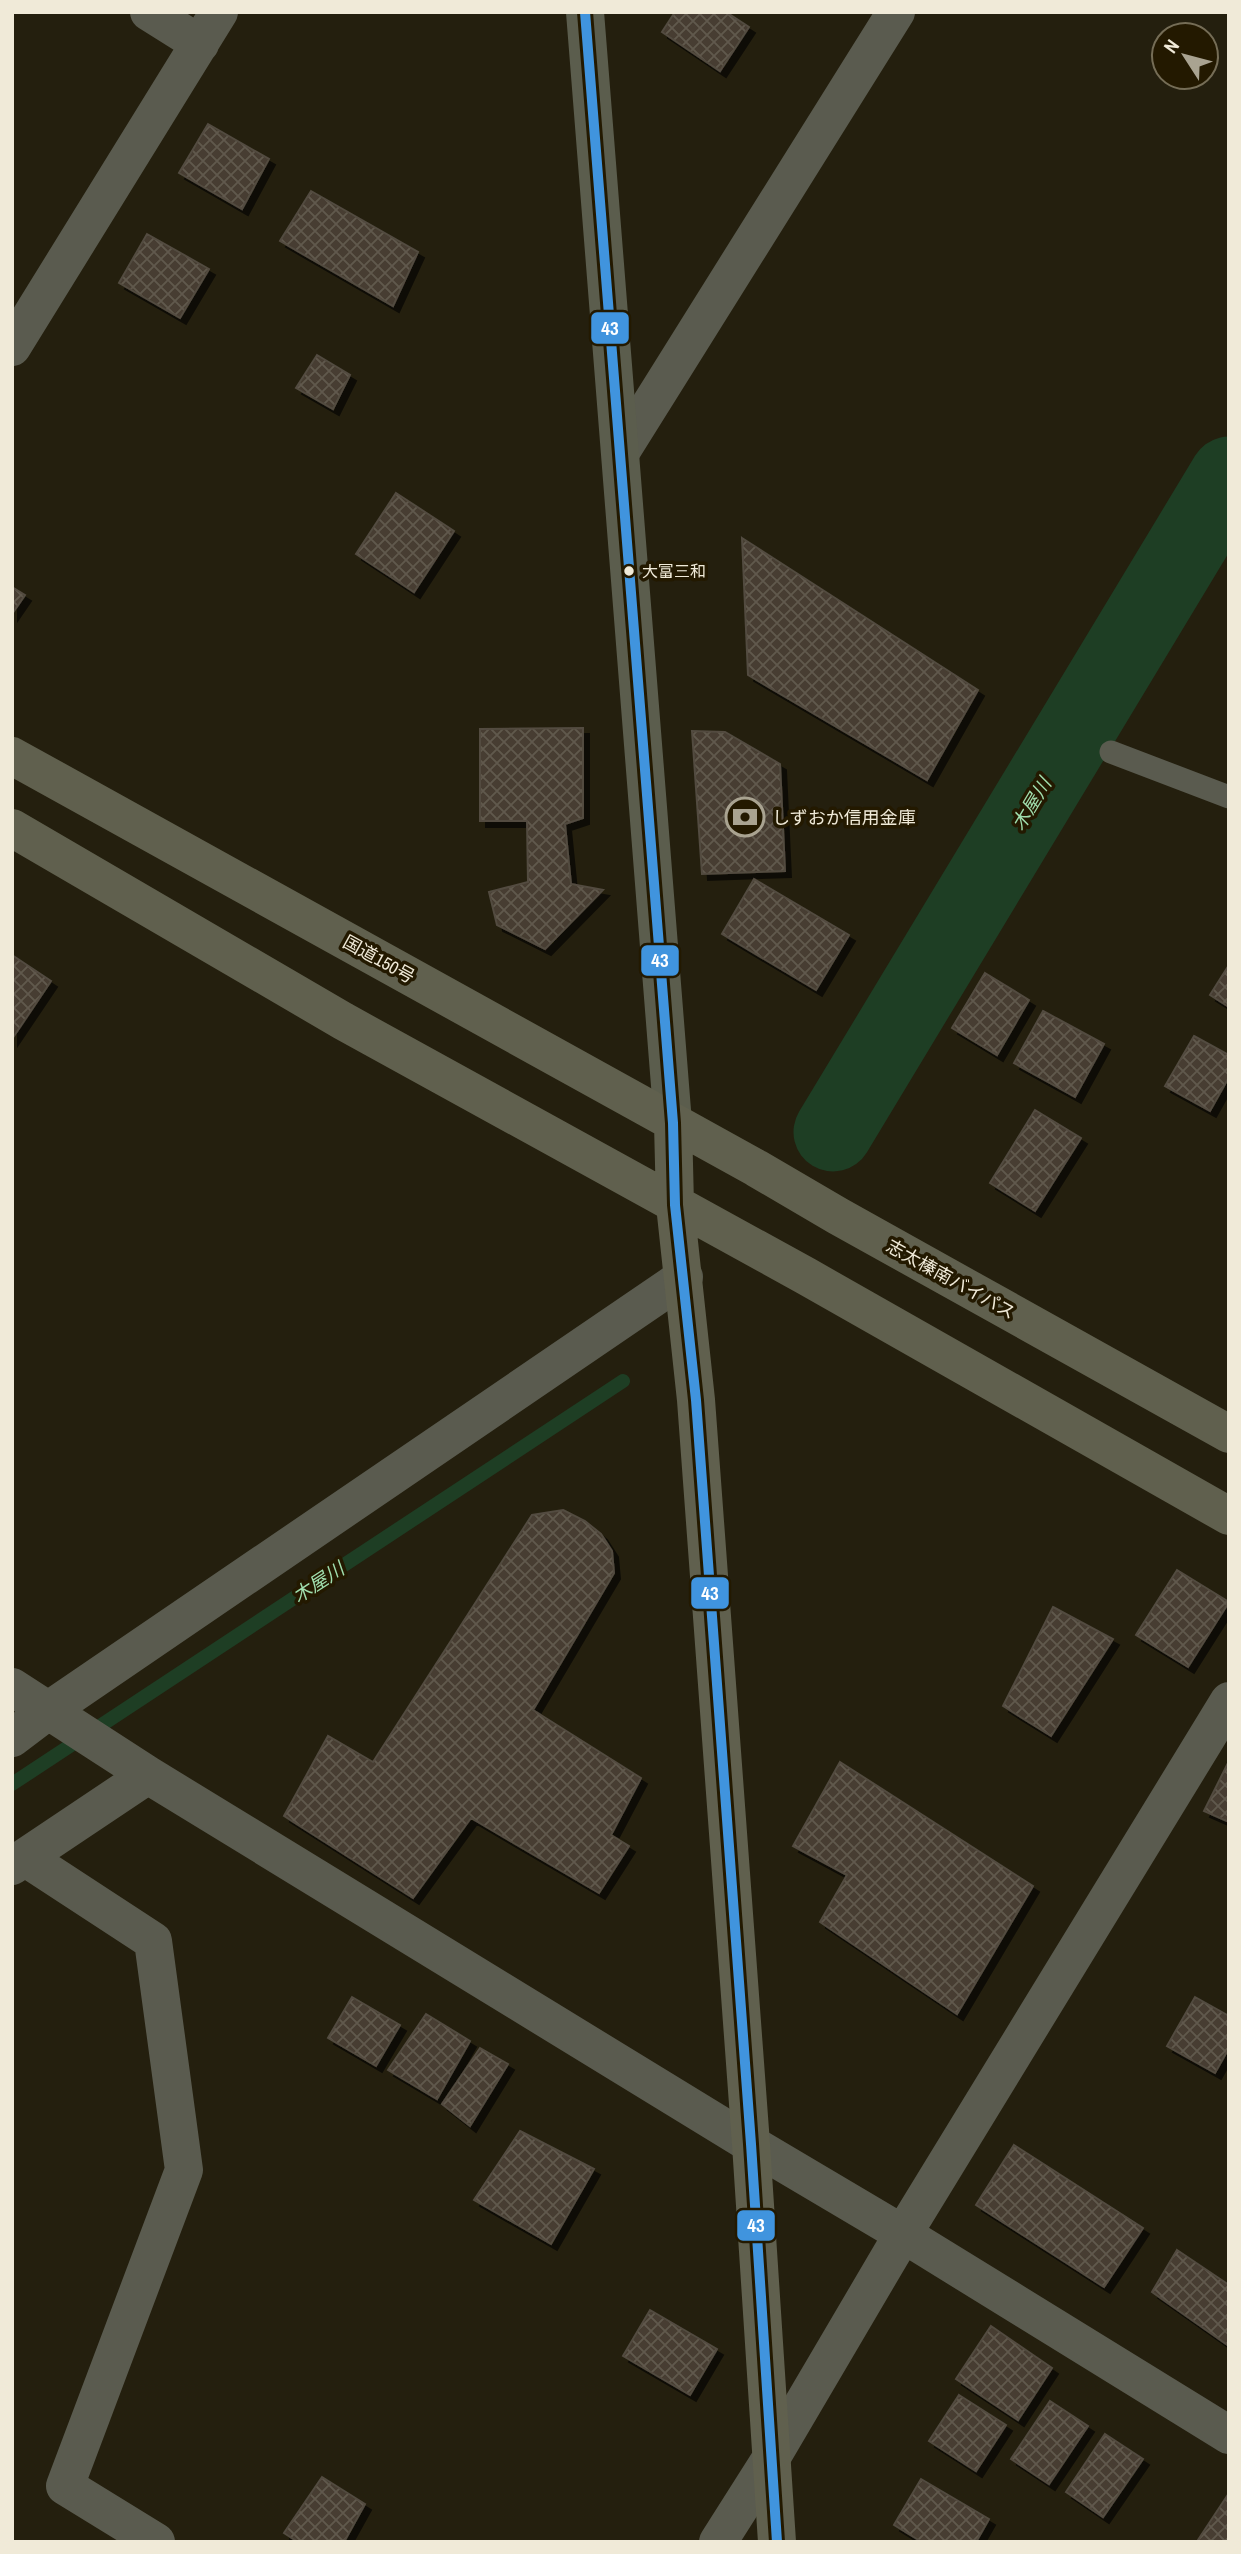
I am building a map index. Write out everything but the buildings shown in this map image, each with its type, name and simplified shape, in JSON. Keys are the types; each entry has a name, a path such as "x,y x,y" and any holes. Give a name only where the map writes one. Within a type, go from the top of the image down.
{"highway":[{"name":"国道150号","path":"12,756 673,1123"},
{"path":"12,828 343,1021 819,1283 1229,1516"},
{"path":"673,1123 675,1205 696,1400 751,2144 777,2542"},
{"name":"志太榛南バイパス","path":"673,1123 1229,1434"}],"main road":[{"path":"586,12 673,1123"}],"street":[{"path":"12,347 210,28 149,12"},
{"path":"622,450 896,12"},
{"path":"12,1738 49,1710 684,1277"},
{"path":"12,1687 148,1775 1229,2435"},
{"path":"718,2542 1229,1701"},
{"path":"148,1775 19,1862 153,1941 184,2170 65,2486 156,2542"}],"lane":[{"path":"1111,752 1229,797"}],"waterway":[{"name":"木屋川","path":"833,1132 1229,476"},
{"name":"木屋川","path":"12,1784 623,1381"}],"transit line":[{"name":"43","path":"585,12 673,1123 675,1205 696,1400 751,2144 777,2542"}],"place":[{"name":"大富三和","path":"629,571"},
{"name":"しずおか信用金庫","path":"745,817"}]}
